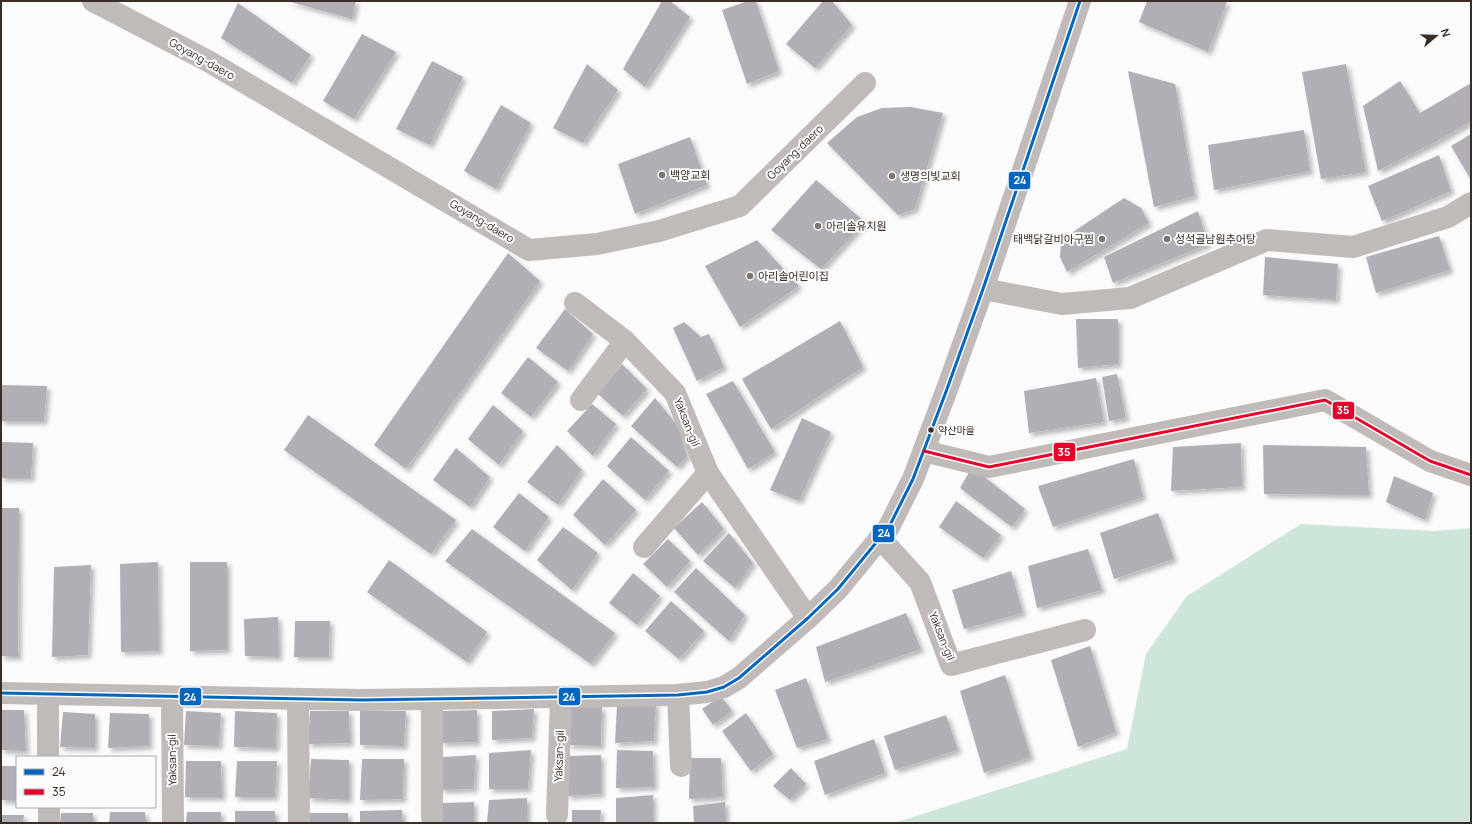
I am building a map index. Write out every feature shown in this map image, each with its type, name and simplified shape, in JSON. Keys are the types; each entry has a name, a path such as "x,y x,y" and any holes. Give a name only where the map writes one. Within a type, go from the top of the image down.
{"street":[{"name":"Goyang-daero","path":"93,1 208,61 529,250 597,244 659,231 740,206 865,83"},
{"path":"1,694 362,700 678,695 707,692 724,687 739,678 808,618 838,589 889,527 913,479 924,451 983,288 1080,1"},
{"path":"983,288 1062,304 1130,298 1267,240 1353,247 1448,217 1471,204"},
{"name":"Yaksan-gil","path":"576,303 625,341 675,393 708,473 808,618"},
{"path":"581,400 625,341"},
{"path":"924,451 989,467 1325,400 1430,461 1471,475"},
{"path":"644,547 708,473"},
{"name":"Yaksan-gil","path":"880,538 920,582 952,665 1085,630"},
{"path":"48,694 48,756"},
{"path":"678,695 681,766"},
{"name":"Yaksan-gil","path":"172,697 173,823"},
{"name":"Yaksan-gil","path":"557,815 561,697"},
{"path":"298,699 299,823"},
{"path":"432,699 432,818"},
{"path":"49,808 49,823"}],"green space":[{"path":"1301,524 1434,531 1471,528 1471,823 894,823 1127,749 1146,654 1187,596"}],"building":[{"path":"287,1 356,1 352,19"},
{"path":"662,1 670,1 690,17 645,87 623,69"},
{"path":"748,1 756,1 779,71 747,84 722,10"},
{"path":"823,1 832,1 852,25 815,68 786,44"},
{"path":"1147,1 1227,1 1208,52 1139,22"},
{"path":"238,3 311,55 292,83 221,38"},
{"path":"362,34 396,52 354,119 323,101"},
{"path":"432,61 463,77 430,145 396,129"},
{"path":"587,64 618,90 583,143 553,128"},
{"path":"1346,64 1366,172 1321,179 1302,72"},
{"path":"1128,71 1175,84 1195,196 1154,207"},
{"path":"1400,81 1420,113 1471,83 1471,121 1438,141 1378,171 1363,106"},
{"path":"501,105 531,123 496,189 464,171"},
{"name":"생명의빛교회","path":"911,107 943,113 915,209 898,215 827,143 857,117 882,108"},
{"path":"1304,130 1310,171 1214,190 1208,145"},
{"path":"1471,134 1471,180 1451,146"},
{"name":"백양교회","path":"690,137 707,185 635,214 618,164"},
{"path":"1439,155 1451,191 1382,221 1368,186"},
{"name":"아리솔유치원","path":"816,180 865,222 821,269 771,230"},
{"path":"1124,198 1141,208 1149,223 1067,272 1060,257 1061,240"},
{"path":"1198,211 1208,244 1113,283 1104,257"},
{"path":"1439,236 1450,270 1376,293 1366,257"},
{"name":"아리솔어린이집","path":"757,240 799,286 740,327 705,266"},
{"path":"508,253 540,281 406,469 374,445"},
{"path":"1265,257 1338,264 1336,300 1263,295"},
{"path":"565,309 593,334 568,371 536,348"},
{"path":"1076,319 1118,319 1118,364 1078,368"},
{"path":"840,321 863,367 771,429 742,379"},
{"path":"684,322 701,337 709,334 724,367 697,381 673,328"},
{"path":"528,357 558,382 531,417 501,393"},
{"path":"622,364 647,389 623,416 598,394"},
{"path":"1117,374 1126,418 1109,421 1102,377"},
{"path":"1096,378 1104,422 1029,433 1024,391"},
{"path":"733,381 775,452 748,469 706,394"},
{"path":"1,385 47,386 44,421 1,421"},
{"path":"655,398 678,426 687,456 677,467 631,426"},
{"path":"592,404 616,424 593,456 567,431"},
{"path":"493,405 523,431 499,465 468,439"},
{"path":"308,415 456,520 431,554 284,450"},
{"path":"802,418 831,432 799,501 770,490"},
{"path":"631,437 669,471 645,500 607,466"},
{"path":"1,442 33,443 31,478 1,478"},
{"path":"1241,443 1242,487 1171,491 1173,447"},
{"path":"557,445 582,470 558,505 527,482"},
{"path":"1263,445 1366,447 1369,495 1264,494"},
{"path":"456,448 490,477 470,507 433,480"},
{"path":"1134,459 1143,497 1053,527 1038,486"},
{"path":"972,467 1025,509 1012,527 960,488"},
{"path":"1394,476 1433,493 1425,520 1386,502"},
{"path":"603,479 636,510 605,545 573,515"},
{"path":"519,493 549,517 525,551 493,527"},
{"path":"956,501 1001,535 983,558 939,527"},
{"path":"702,502 724,529 698,555 674,528"},
{"path":"1,508 19,508 18,657 1,656"},
{"path":"1158,513 1174,559 1114,579 1100,533"},
{"path":"563,527 598,553 572,590 537,560"},
{"path":"472,529 615,633 591,664 445,561"},
{"path":"729,533 753,563 735,588 703,561"},
{"path":"668,539 690,561 667,587 643,564"},
{"path":"1088,549 1102,590 1037,608 1028,566"},
{"path":"389,560 487,632 467,662 367,592"},
{"path":"158,562 159,651 121,652 120,564"},
{"path":"190,562 227,562 227,650 190,651"},
{"path":"91,565 88,655 52,657 54,567"},
{"path":"696,568 745,615 729,641 674,592"},
{"path":"1011,571 1023,613 964,629 952,590"},
{"path":"633,573 660,596 637,625 609,603"},
{"path":"671,601 704,631 679,659 645,631"},
{"path":"906,613 921,649 825,682 816,647"},
{"path":"278,617 279,657 245,656 244,619"},
{"path":"295,621 330,621 329,657 294,657"},
{"path":"1090,646 1116,732 1078,747 1051,660"},
{"path":"1005,675 1031,757 984,773 960,691"},
{"path":"806,678 828,739 797,748 775,690"},
{"path":"721,696 732,711 713,725 702,709"},
{"path":"656,703 654,741 615,743 617,705"},
{"path":"570,707 602,707 601,746 568,745"},
{"path":"534,709 532,738 492,740 492,711"},
{"path":"1,710 24,710 26,751 1,750"},
{"path":"477,710 477,742 441,743 442,711"},
{"path":"186,711 221,713 219,746 184,745"},
{"path":"235,711 277,713 276,748 234,747"},
{"path":"310,711 349,711 350,743 308,744"},
{"path":"360,711 406,711 404,746 360,745"},
{"path":"63,712 95,714 95,748 60,747"},
{"path":"110,713 149,714 149,746 108,748"},
{"path":"746,713 773,754 751,771 722,731"},
{"path":"946,715 958,750 895,770 884,736"},
{"path":"874,739 885,773 825,795 814,761"},
{"path":"531,750 528,789 489,789 489,753"},
{"path":"617,750 653,751 654,787 616,788"},
{"path":"476,755 474,789 441,790 442,757"},
{"path":"601,755 601,794 567,796 568,756"},
{"path":"690,758 721,758 723,797 689,799"},
{"path":"311,759 349,760 349,800 308,798"},
{"path":"362,759 404,759 403,799 360,800"},
{"path":"186,761 221,761 222,797 185,797"},
{"path":"237,761 277,761 275,797 235,797"},
{"path":"1,766 16,766 16,801 1,800"},
{"path":"791,768 806,784 790,800 773,786"},
{"path":"653,795 653,823 616,823 616,798"},
{"path":"527,798 527,823 487,823 489,800"},
{"path":"474,802 474,823 440,823 442,803"},
{"path":"725,802 726,823 694,823 693,806"},
{"path":"402,810 403,823 360,823 360,811"},
{"path":"572,810 601,810 600,823 572,823"},
{"path":"235,811 275,811 275,823 235,823"},
{"path":"110,812 145,812 146,823 109,823"},
{"path":"187,812 221,812 221,823 186,823"},
{"path":"61,813 93,813 93,823 60,823"},
{"path":"310,813 348,813 348,823 309,823"},
{"path":"1,815 24,815 23,823 1,823"}],"transit line":[{"name":"24","path":"1,693 362,700 678,695 707,692 724,687 739,678 808,618 838,589 889,527 913,479 947,389 983,289 1080,1"},
{"name":"35","path":"924,451 989,467 1325,400 1430,461 1471,475"}],"place":[{"name":"백양교회","path":"662,175"},
{"name":"생명의빛교회","path":"892,176"},
{"name":"아리솔유치원","path":"818,226"},
{"name":"태백닭갈비아구찜","path":"1102,239"},
{"name":"성석골남원추어탕","path":"1167,239"},
{"name":"아리솔어린이집","path":"750,276"},
{"name":"약산마을","path":"931,430"}]}
